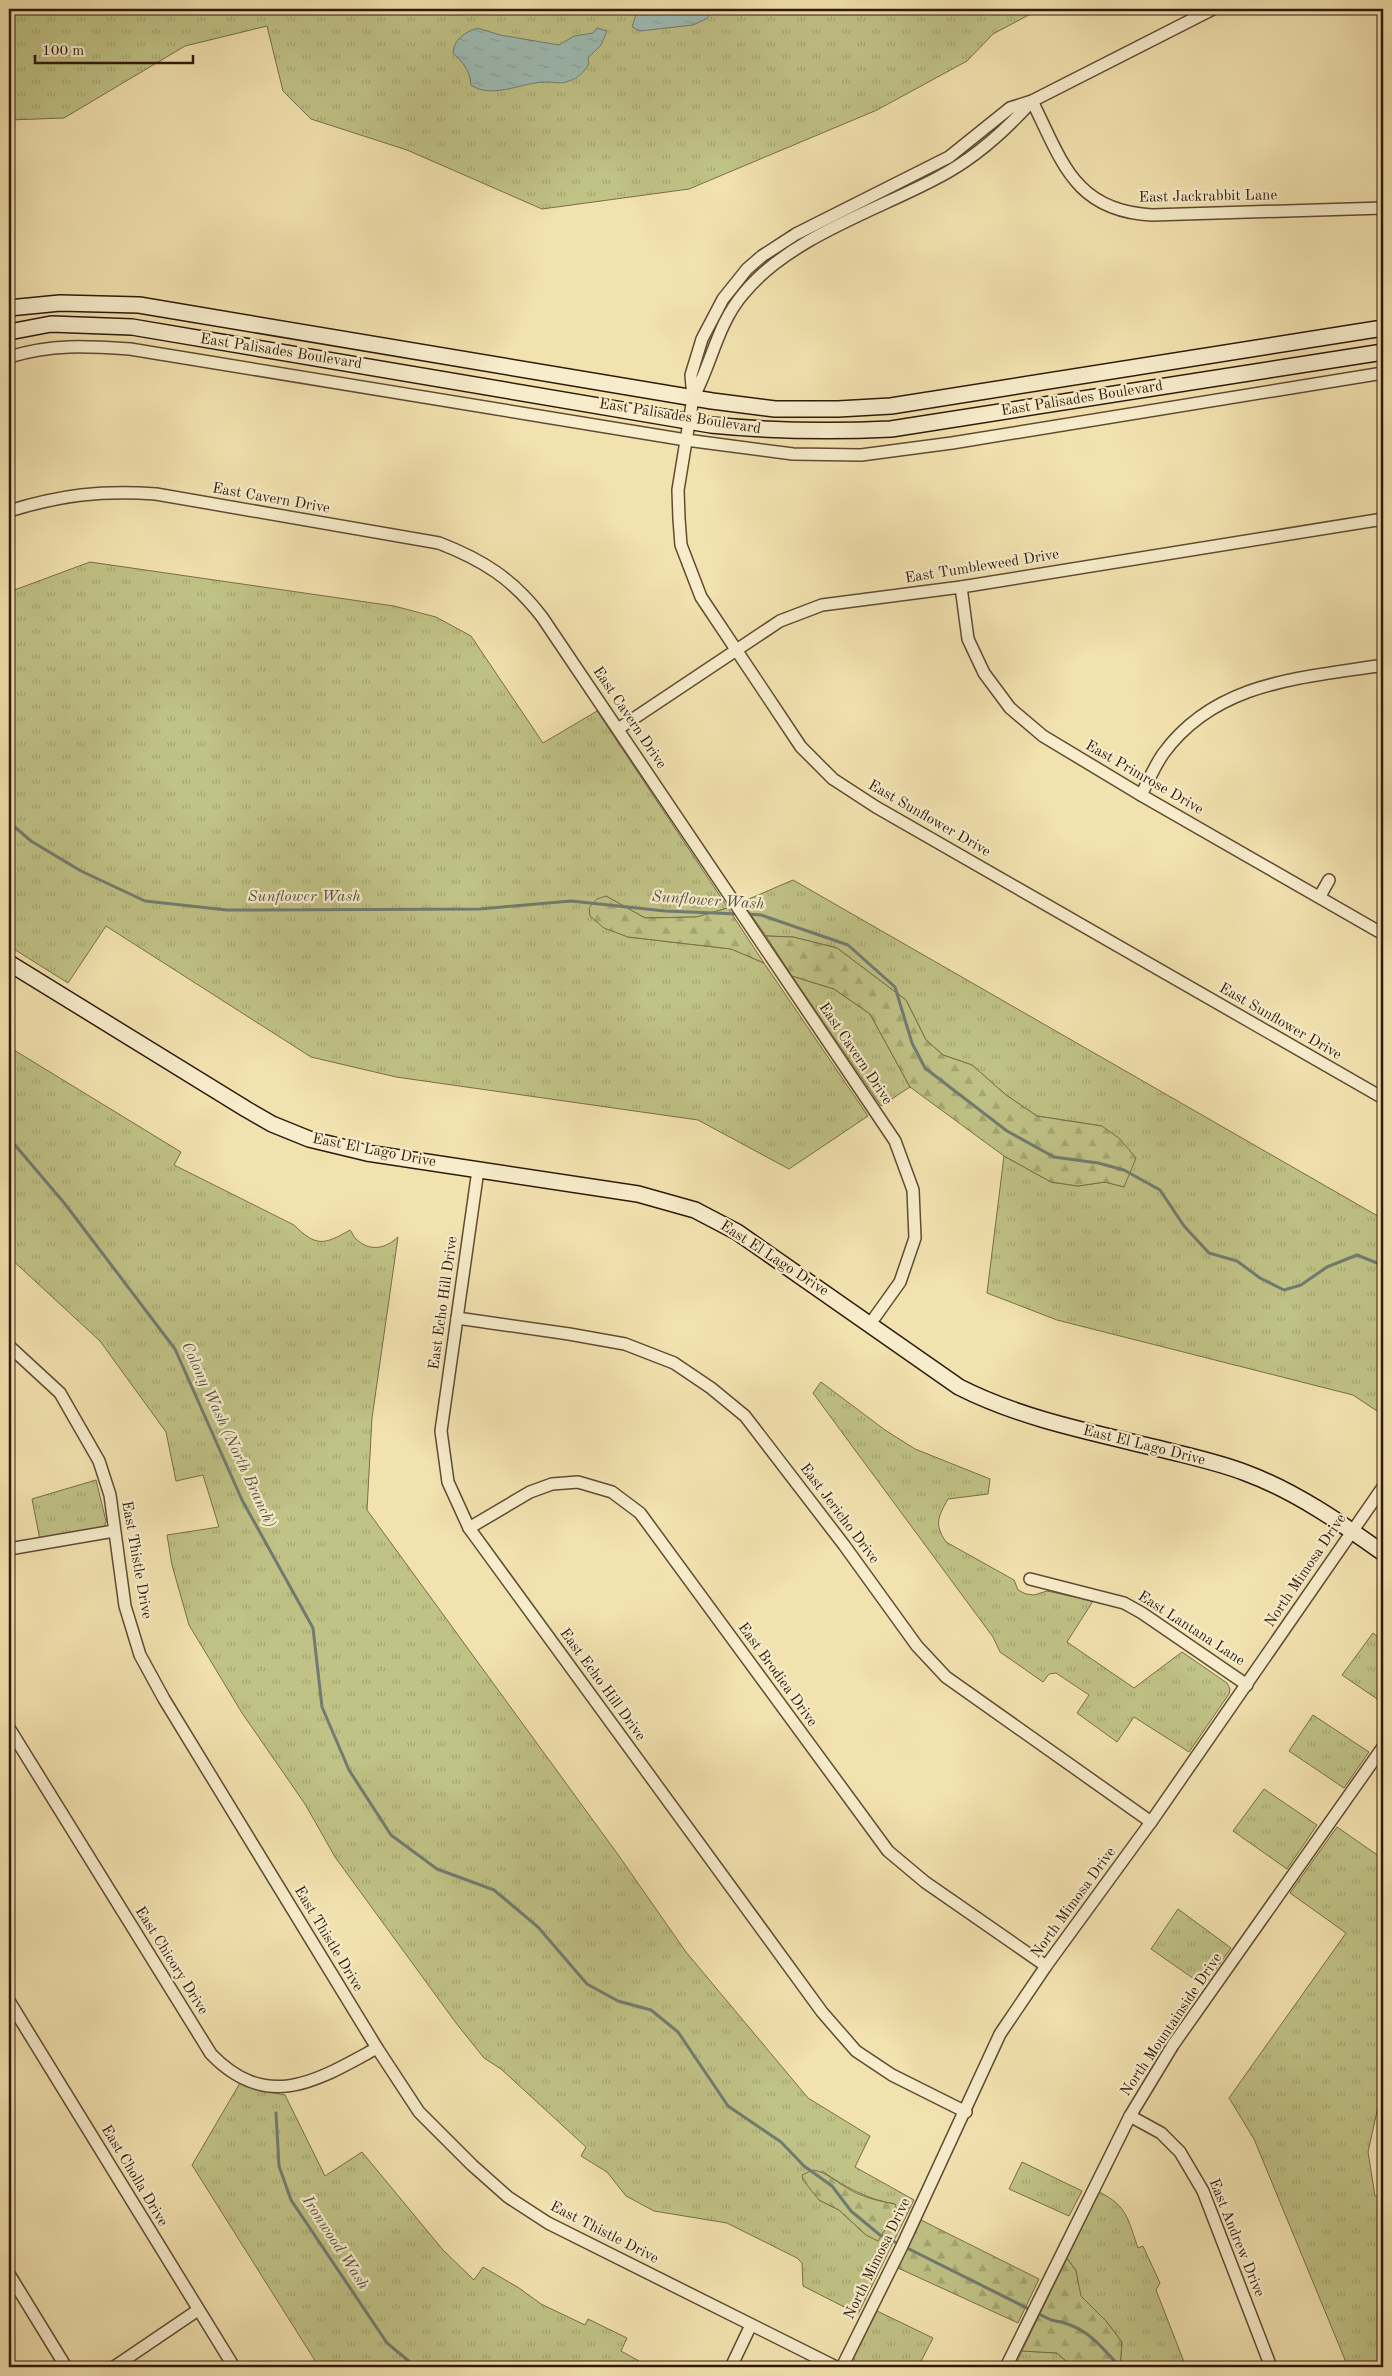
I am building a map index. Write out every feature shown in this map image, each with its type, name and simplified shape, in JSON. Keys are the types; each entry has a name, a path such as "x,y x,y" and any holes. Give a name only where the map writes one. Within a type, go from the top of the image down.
{"street":[{"path":"693,398 691,375 702,338 722,299 747,269 778,246 814,225 949,157 1010,108 1032,101 1213,9"},
{"path":"693,398 703,380 709,358 728,315 743,293 760,276 796,248 958,166 1017,118 1032,101"},
{"name":"East Jackrabbit Lane","path":"1032,101 1071,178 1087,193 1121,211 1152,215 1383,208"},
{"path":"898,183 904,195"},
{"path":"778,246 786,256"},
{"name":"East Palisades Boulevard","path":"9,308 60,303 138,305 693,398 775,408 838,409 891,406 1383,328"},
{"name":"East Palisades Boulevard","path":"9,332 51,324 132,327 711,424 768,430 891,429 1383,352"},
{"path":"9,357 26,352 74,345 130,349 686,440 793,454 861,455 1383,373"},
{"name":"East Sunflower Drive","path":"693,398 678,490 681,545 701,597 801,747 833,780 876,807 1383,1098"},
{"name":"East Cavern Drive","path":"9,511 64,496 124,492 156,494 439,543 466,553 490,566 526,595 895,1141 913,1190 915,1238 900,1282 870,1324"},
{"name":"East Tumbleweed Drive","path":"618,729 736,648 780,621 822,605 961,586 1383,519"},
{"name":"East Primrose Drive","path":"961,586 968,639 984,674 1010,708 1043,736 1141,795 1320,896 1383,934"},
{"path":"1141,795 1162,756 1178,735 1194,720 1233,696 1276,681 1383,665"},
{"path":"1320,896 1329,880"},
{"name":"East El Lago Drive","path":"9,964 246,1109 291,1133 309,1140 367,1153 638,1194 695,1210 737,1232 959,1387 980,1398 1028,1416 1195,1458 1246,1473 1283,1490 1351,1531 1383,1553"},
{"name":"East Echo Hill Drive","path":"478,1170 441,1431 448,1482 469,1528 822,2012 856,2051 892,2075 966,2112"},
{"name":"East Jericho Drive","path":"457,1318 626,1344 674,1363 711,1388 745,1416 844,1545 917,1646 946,1677 1151,1822"},
{"name":"East Thistle Drive","path":"9,1346 60,1393 99,1461 110,1494 125,1606 140,1655 164,1700 377,2048 419,2112 472,2165 508,2197 548,2223 836,2367"},
{"name":"East Brodiea Drive","path":"469,1528 530,1492 552,1484 578,1482 612,1492 640,1513 888,1851 925,1882 1046,1966"},
{"name":"North Mimosa Drive","path":"842,2367 966,2112 1000,2034 1046,1966 1151,1822 1383,1487"},
{"path":"9,1549 114,1530"},
{"name":"East Lantana Lane","path":"1030,1579 1124,1603 1142,1613 1247,1684"},
{"name":"East Chicory Drive","path":"9,1728 206,2046 224,2067 256,2082 286,2087 322,2078 377,2048"},
{"name":"North Mountainside Drive","path":"1006,2367 1130,2116 1173,2045 1383,1747"},
{"name":"East Cholla Drive","path":"9,2001 234,2367"},
{"name":"East Andrew Drive","path":"1130,2116 1160,2133 1180,2152 1203,2191 1271,2367"},
{"path":"9,2274 66,2367"},
{"path":"114,2367 198,2310"},
{"path":"731,2367 750,2325"}],"green space":[{"path":"9,9 1040,9 993,34 967,61 877,110 689,189 542,209 407,150 311,119 283,91 267,26 185,46 64,118 9,120"},
{"path":"90,562 394,606 436,617 471,636 543,743 597,711 728,908 697,917 645,918 606,896 628,937 732,949 764,963 868,1116 789,1169 698,1120 396,1077 311,1057 106,926 68,983 9,946 9,592"},
{"path":"793,880 1383,1219 1383,1415 1353,1395 1057,1320 987,1293 1004,1156 1051,1182 1078,1186 1105,1182 1124,1187 1102,1126 1037,1116 1006,1095 972,1065 943,1055 926,1040 906,1000 837,948 793,937 766,936 742,902"},
{"path":"606,896 645,918 696,917 728,908 764,963 731,949 628,937 604,928 590,916 589,908 597,899"},
{"path":"766,936 793,937 837,948 906,1000 926,1040 943,1055 972,1065 1006,1095 1037,1116 1102,1126 1120,1139 1136,1158 1124,1187 1105,1182 1078,1186 1051,1182 1004,1156 910,1087 870,1014 834,989 792,976"},
{"path":"792,976 834,989 870,1014 910,1087 881,1106"},
{"path":"9,1047 181,1152 174,1165 294,1225 308,1237 327,1241 350,1230 361,1243 377,1247 388,1244 398,1237 372,1418 367,1510 619,1856 686,1952 808,2098 870,2136 855,2167 914,2200 858,2314 803,2286 802,2263 797,2258 727,2223 654,2211 626,2196 607,2172 581,2156 586,2147 501,2069 484,2058 456,2023 335,1857 305,1804 242,1713 189,1625 172,1565 167,1535 219,1527 203,1475 176,1481 166,1432 100,1341 9,1257","holes":["822,2171 865,2196 895,2204 866,2235 839,2210 819,2200"]},
{"path":"821,1382 885,1430 915,1449 990,1479 988,1494 948,1499 939,1520 942,1536 946,1542 1014,1580 1018,1590 1026,1594 1034,1595 1047,1591 1093,1601 1067,1642 1134,1688 1182,1652 1227,1683 1230,1689 1229,1694 1189,1752 1134,1717 1117,1742 1077,1713 1089,1695 1056,1673 1049,1674 1043,1682 1000,1652 993,1637 813,1393"},
{"path":"96,1480 106,1521 104,1527 99,1531 40,1540 32,1499"},
{"path":"1373,1633 1383,1641 1383,1703 1342,1675"},
{"path":"1313,1715 1369,1752 1344,1788 1289,1751"},
{"path":"1264,1789 1317,1825 1287,1869 1233,1831"},
{"path":"1337,1827 1383,1859 1383,2084 1368,2152 1375,2196 1383,2197 1383,2367 1348,2367 1254,2139 1229,2098 1346,1933 1290,1893"},
{"path":"1178,1909 1231,1948 1204,1986 1151,1949"},
{"path":"240,2083 263,2091 285,2095 325,2176 362,2152 443,2250 474,2280 483,2267 519,2288 541,2304 585,2325 588,2319 627,2338 621,2351 639,2361 635,2367 319,2367 192,2165"},
{"path":"1022,2162 1082,2191 1069,2216 1009,2189"},
{"path":"813,2170 826,2175 858,2194 895,2204 897,2210 878,2241 866,2235 839,2210 819,2200 803,2180 802,2175"},
{"path":"1099,2192 1109,2197 1121,2208 1129,2222 1138,2248 1143,2246 1160,2283 1156,2290 1186,2367 1120,2367 1122,2342 1106,2321 1080,2296 1076,2271 1067,2258"},
{"path":"921,2220 1039,2279 1018,2323 898,2268"},
{"path":"1067,2258 1076,2271 1081,2296 1106,2321 1122,2342 1120,2367 1073,2367 1057,2353 1022,2351"},
{"path":"877,2311 933,2338 918,2367 861,2367 855,2364 854,2357"},
{"path":"1022,2351 1057,2353 1073,2367 1022,2367 1017,2362"}],"water":[{"path":"634,9 728,9 713,11 706,19 693,25 640,31 632,27 636,14"},
{"path":"477,28 500,35 559,45 574,36 593,33 597,28 607,31 601,45 588,58 589,64 587,67 572,80 562,83 533,83 505,90 487,91 471,85 465,67 453,53 455,44 460,37"}],"waterway":[{"name":"Sunflower Wash","path":"9,822 31,841 81,871 145,901 227,910 480,909 571,901 665,911 738,914"},
{"name":"Sunflower Wash","path":"747,914 761,915 848,945 895,987 912,1043 925,1068 1007,1131 1054,1157 1098,1163 1124,1170 1160,1190 1184,1226 1209,1253 1237,1261 1260,1278 1284,1290 1301,1285 1327,1267 1357,1255 1377,1263 1383,1270"},
{"name":"Colony Wash (North Branch)","path":"9,1138 65,1204 175,1349 242,1500 313,1628 322,1707 349,1770 391,1835 437,1869 494,1890 538,1927 587,1984 618,2001 651,2010 678,2032 728,2106 781,2142 804,2166 832,2186 851,2211 880,2235 899,2244"},
{"name":"Ironwood Wash","path":"276,2113 279,2166 291,2200 387,2343 416,2367"},
{"name":"Colony Wash (North Branch)","path":"905,2247 1051,2320 1063,2322 1082,2331 1090,2336 1120,2367"}]}
